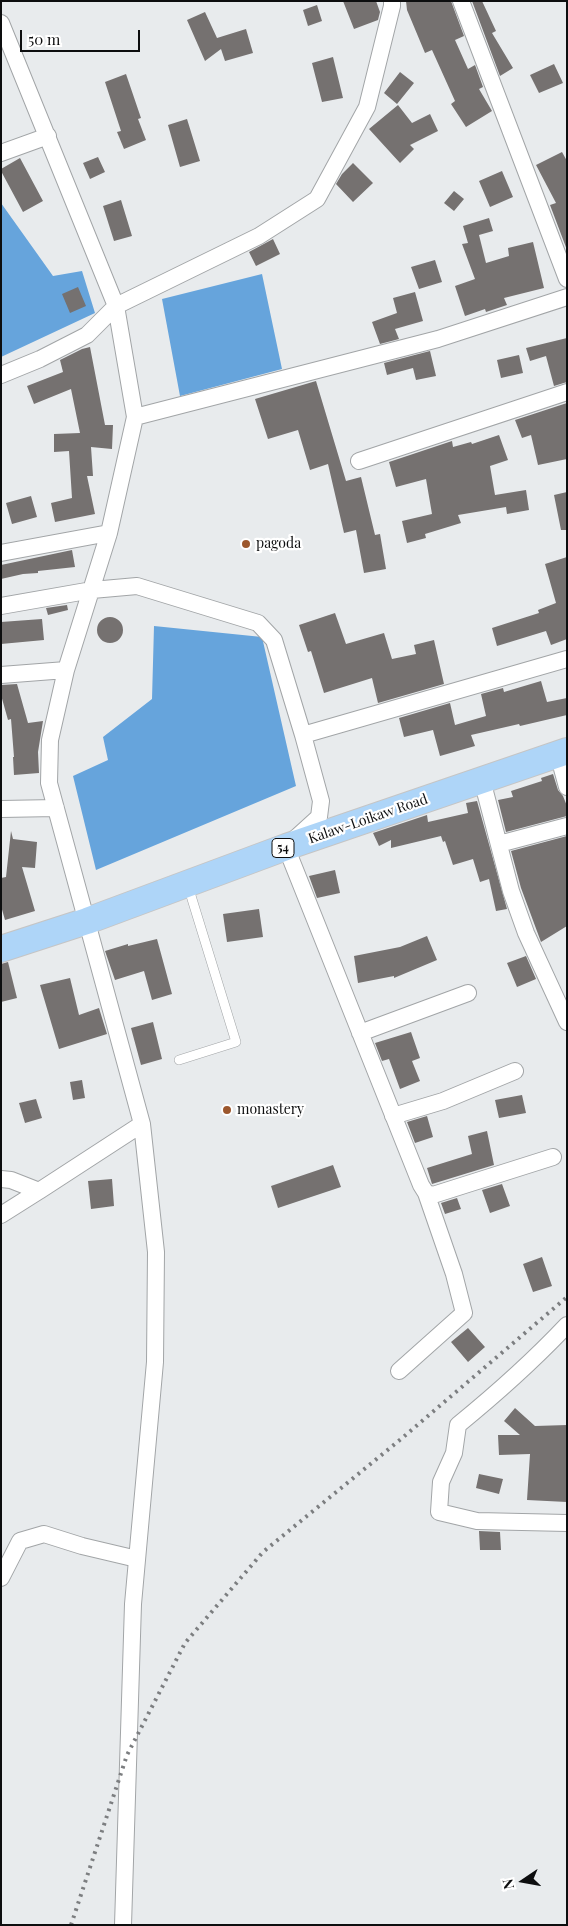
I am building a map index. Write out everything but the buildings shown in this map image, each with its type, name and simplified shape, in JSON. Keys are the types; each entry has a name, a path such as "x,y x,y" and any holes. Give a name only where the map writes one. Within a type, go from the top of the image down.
{"main road":[{"name":"Kalaw-Loikaw Road","path":"1,949 87,921 286,846 563,753"}],"street":[{"path":"1,375 40,359 87,335 116,306 259,236 317,199 368,107 392,1"},
{"path":"461,1 567,279"},
{"path":"1,23 6,44 48,136 116,306 135,417 109,533 66,670 50,740 49,783 142,1124 156,1252 156,1353 132,1622 123,1925"},
{"path":"1,153 48,136"},
{"path":"135,417 438,339 567,297"},
{"path":"359,461 567,392"},
{"path":"1,553 109,533"},
{"path":"1,606 92,590 137,586 258,623 274,640 304,736 321,801 319,817 286,846 393,1116 426,1193 454,1274 464,1313 399,1371"},
{"path":"304,736 567,659"},
{"path":"1,675 66,670"},
{"path":"563,753 567,787"},
{"path":"482,780 511,891 526,933 567,1022"},
{"path":"1,809 56,808"},
{"path":"498,844 567,826"},
{"path":"360,1033 468,993"},
{"path":"393,1116 443,1101 515,1071"},
{"path":"1,1215 142,1124"},
{"path":"426,1193 434,1195 553,1157"},
{"path":"1,1179 10,1180 40,1191"},
{"path":"567,1325 489,1400 458,1425 454,1453 440,1482 438,1512 477,1521 567,1523"},
{"path":"1,1578 20,1541 44,1534 82,1546 137,1559"}],"lane":[{"path":"178,1060 236,1042 188,883"}],"water":[{"path":"1,203 53,276 82,271 95,313 1,357"},
{"path":"262,274 282,369 180,396 162,299"},
{"path":"154,626 262,637 296,786 96,870 73,776 108,760 103,737 152,699"}],"railway":[{"path":"71,1925 127,1755 185,1643 263,1552 401,1439 567,1297"}],"place":[{"name":"pagoda","path":"246,544"},
{"name":"monastery","path":"227,1110"}]}
